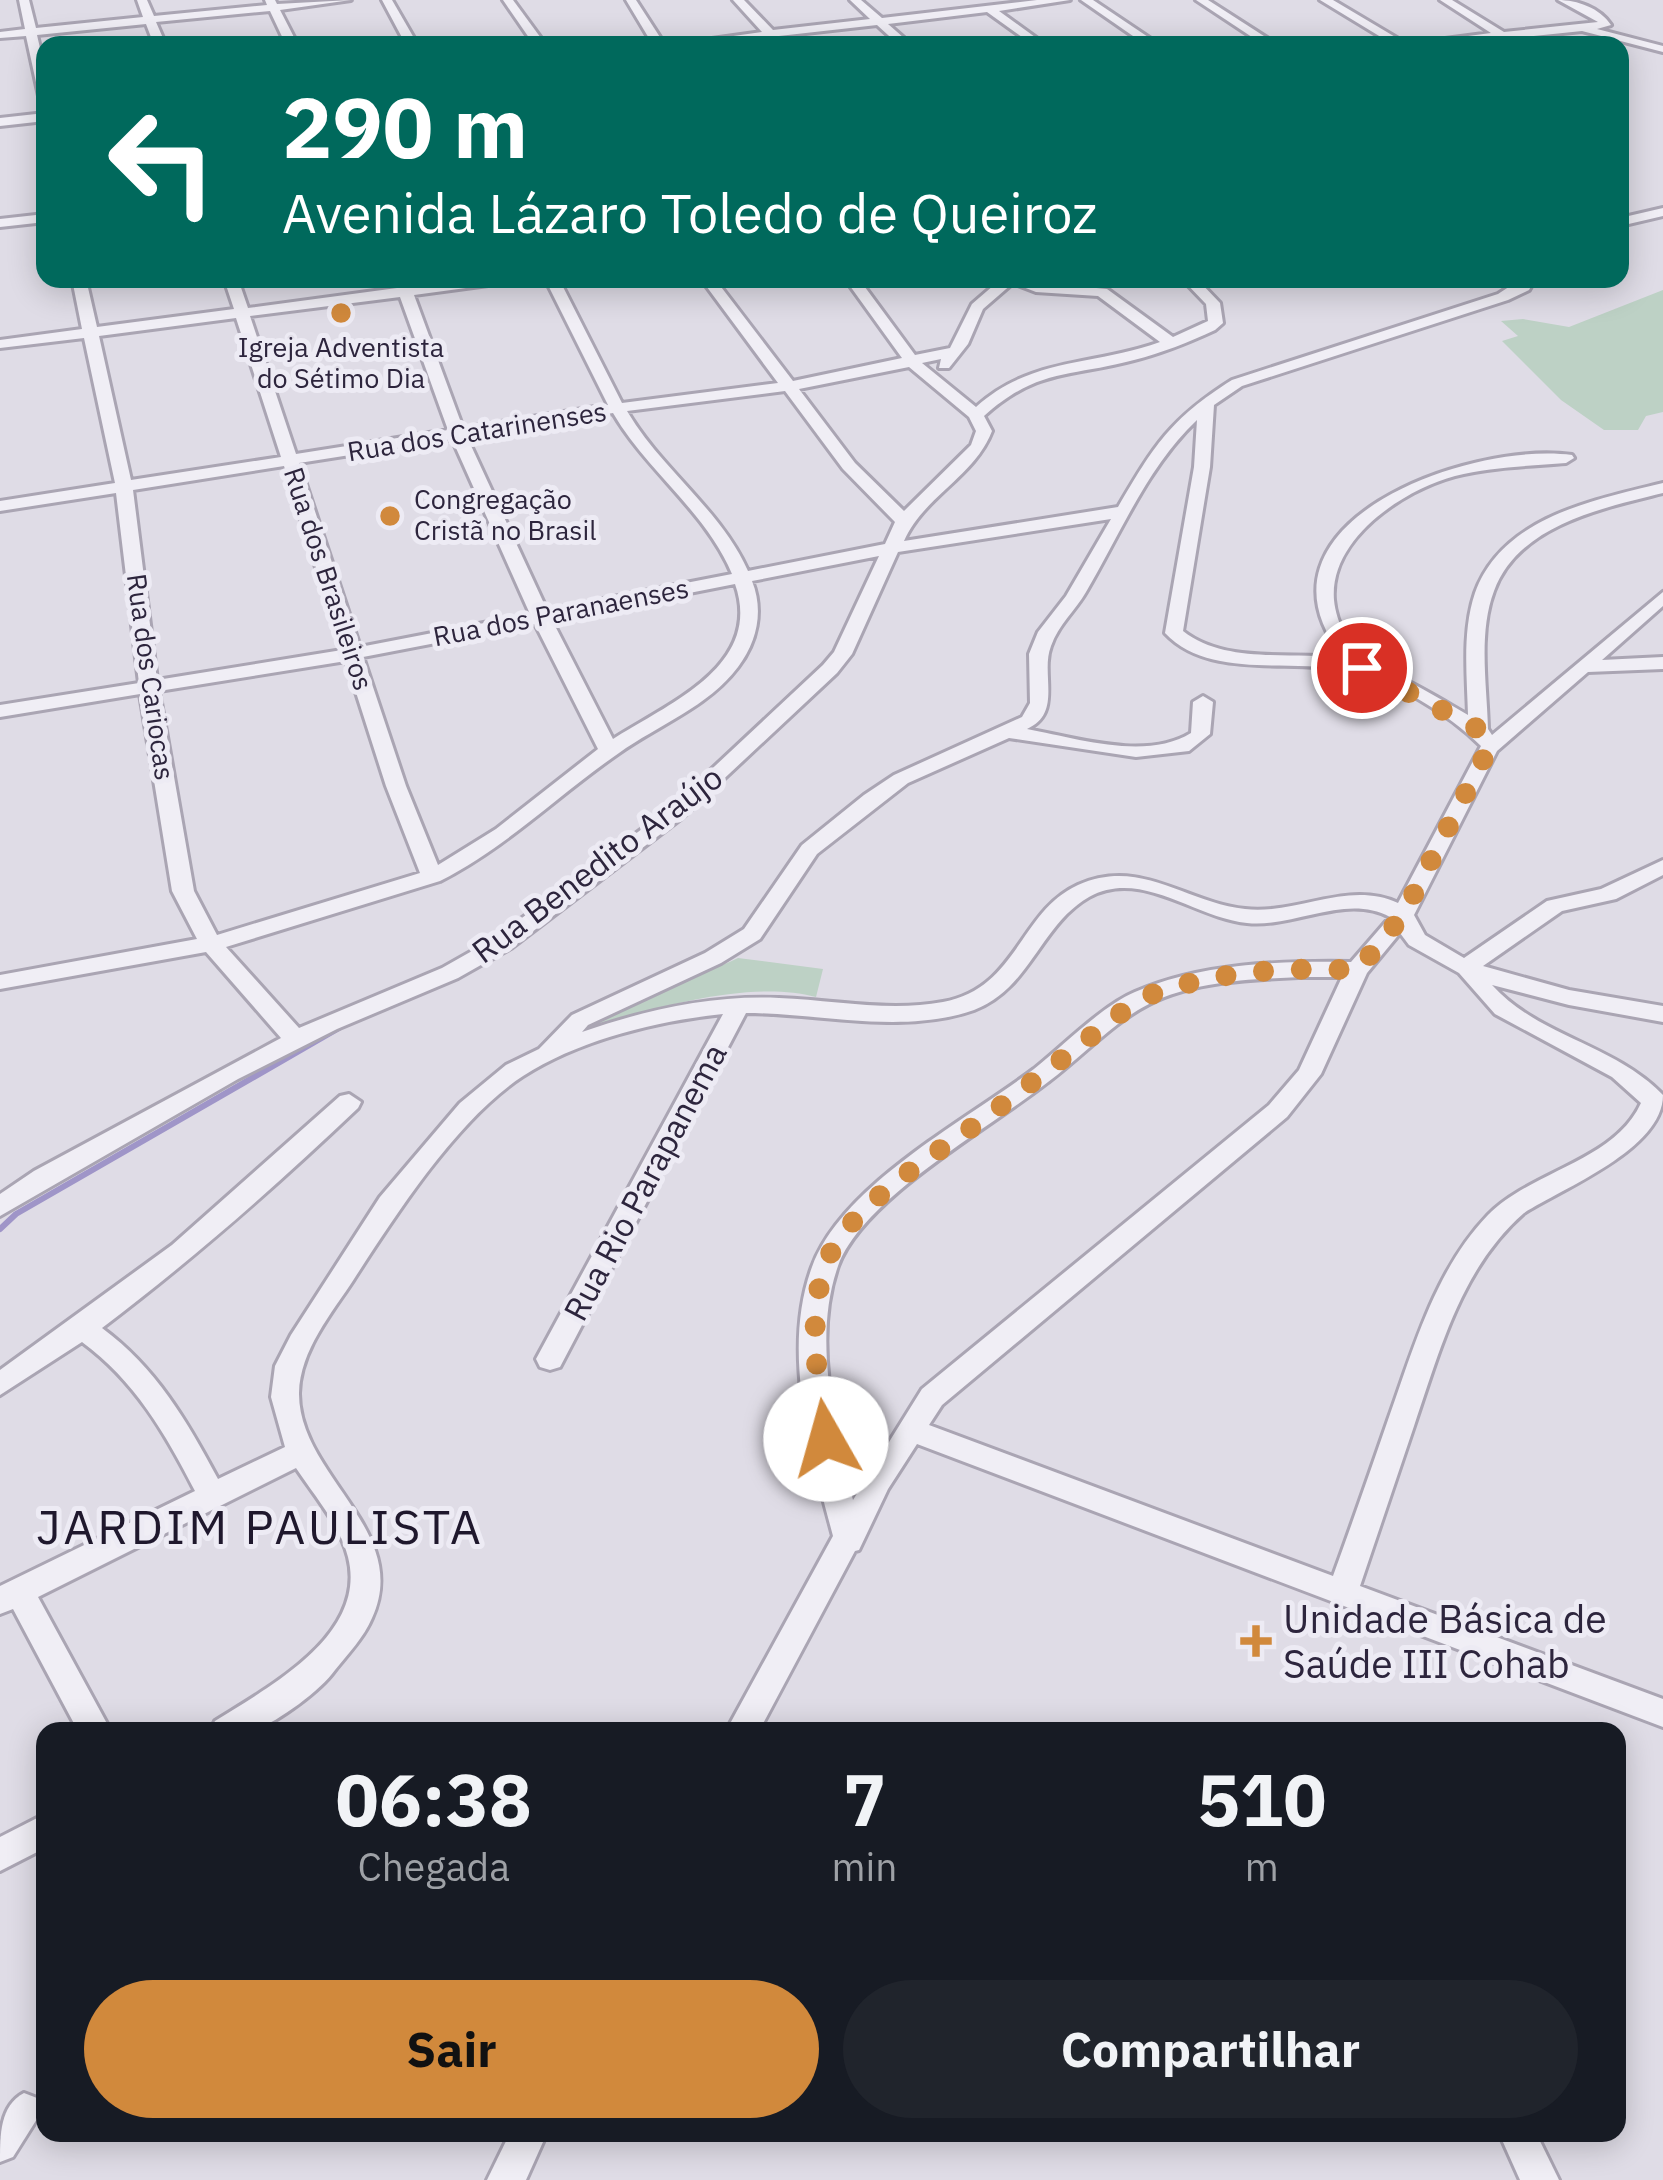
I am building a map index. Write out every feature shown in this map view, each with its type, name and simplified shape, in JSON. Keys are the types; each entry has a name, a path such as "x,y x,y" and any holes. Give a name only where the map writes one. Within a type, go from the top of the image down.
{"street":[{"path":"24,0 36,57"},
{"path":"142,0 156,36"},
{"path":"0,35 271,3 346,0"},
{"path":"388,0 407,36"},
{"path":"508,0 534,36"},
{"path":"631,0 653,36"},
{"path":"738,0 773,36"},
{"path":"855,0 896,36"},
{"path":"975,0 1028,36"},
{"path":"746,36 1065,0"},
{"path":"1086,0 1140,36"},
{"path":"1201,0 1258,36"},
{"path":"1325,0 1387,36"},
{"path":"1446,2 1506,36 1585,29 1606,22 1563,0"},
{"path":"271,3 288,36"},
{"path":"1585,29 1612,36"},
{"path":"1629,40 1663,49"},
{"path":"0,122 36,118"},
{"path":"1629,220 1663,212"},
{"path":"0,224 36,219"},
{"name":"Rua dos Cariocas","path":"81,288 124,487 149,689 183,891 211,944 296,1040"},
{"name":"Rua dos Brasileiros","path":"234,288 352,654 432,876"},
{"path":"0,344 243,314 392,288"},
{"path":"405,288 458,435 610,750"},
{"path":"0,982 211,944 432,876 466,861 508,832 610,750 728,668 752,617 741,577 693,501 654,463 617,408 557,288"},
{"path":"715,288 849,466 904,521"},
{"path":"859,288 914,364 976,415 1009,386 1035,373 1126,358 1216,322 1217,312 1199,288"},
{"path":"944,389 943,370 977,307 1001,288"},
{"path":"1036,288 1102,292 1168,341"},
{"path":"547,1054 580,1020 713,958 752,934 809,850 872,799 940,761 1012,733 1037,712 1042,693 1038,654 1047,632 1074,598 1164,442 1206,403 1237,383 1522,288"},
{"name":"Rua dos Catarinenses","path":"0,506 617,408 790,386 914,364 952,352"},
{"path":"1206,403 1202,467 1174,633 1198,651 1310,658 1362,668 1484,738"},
{"name":"Rua Benedito Araújo","path":"0,1207 43,1177 296,1040 482,956 676,813 842,654 904,521 978,448 984,431 976,415"},
{"path":"1362,668 1336,636 1324,594 1332,563 1360,527 1394,496 1449,472 1566,458"},
{"path":"747,1722 932,1397 1226,1159 1278,1111 1309,1074 1358,970 1403,915 1484,738 1481,608 1493,574 1518,548 1574,512 1663,488"},
{"name":"Rua dos Paranaenses","path":"0,711 352,654 888,549 1121,512"},
{"path":"1484,738 1588,666 1663,597"},
{"path":"1588,666 1663,663"},
{"path":"1012,733 1121,749 1170,750 1198,737 1204,726 1203,702"},
{"path":"1466,967 1556,906 1608,894 1663,868"},
{"path":"240,1722 313,1676 358,1614 367,1586 363,1556 348,1522 301,1452 285,1397 289,1366 328,1294 389,1204 469,1109 514,1072 547,1054 649,1018 739,1005 908,1013 969,1003 1008,983 1059,906 1085,889 1112,882 1153,885 1242,916 1290,915 1373,901 1403,915 1414,939 1466,967 1567,997 1663,1014"},
{"path":"1343,1591 1446,1294 1501,1217 1565,1173 1630,1138 1651,1117 1654,1101 1624,1069 1501,1008 1466,967"},
{"path":"849,1541 831,1476 814,1345 826,1261 849,1226 889,1189 1139,999 1185,981 1242,971 1358,970"},
{"name":"Rua Rio Parapanema","path":"550,1359 739,1005"},
{"path":"0,1384 82,1328 237,1204 349,1102"},
{"path":"82,1328 122,1355 146,1382 211,1494"},
{"path":"910,1430 1663,1713"},
{"path":"89,1722 9,1596 301,1452"},
{"path":"0,1855 36,1835"},
{"path":"0,2144 24,2111"},
{"path":"506,2180 525,2142"},
{"path":"1521,2142 1540,2180"}],"green space":[{"path":"1663,290 1663,412 1646,416 1638,430 1604,430 1561,400 1502,341 1518,336 1501,321 1523,319 1569,327"},
{"path":"738,958 823,969 816,997 789,992 730,994 669,1005 587,1029 637,999"}],"waterway":[{"path":"0,1229 16,1214 339,1028"}],"place":[{"name":"Igreja Adventista do Sétimo Dia","path":"341,313"},
{"name":"Congregação Cristã no Brasil","path":"390,516"},
{"name":"Unidade Básica de Saúde III Cohab","path":"1256,1641"}],"district":[{"name":"JARDIM PAULISTA","path":"260,1527"}],"route":[{"path":"826,1439 814,1345 826,1261 849,1226 889,1189 1139,999 1185,981 1242,971 1358,970 1403,915 1489,748 1478,729 1362,668"}]}
